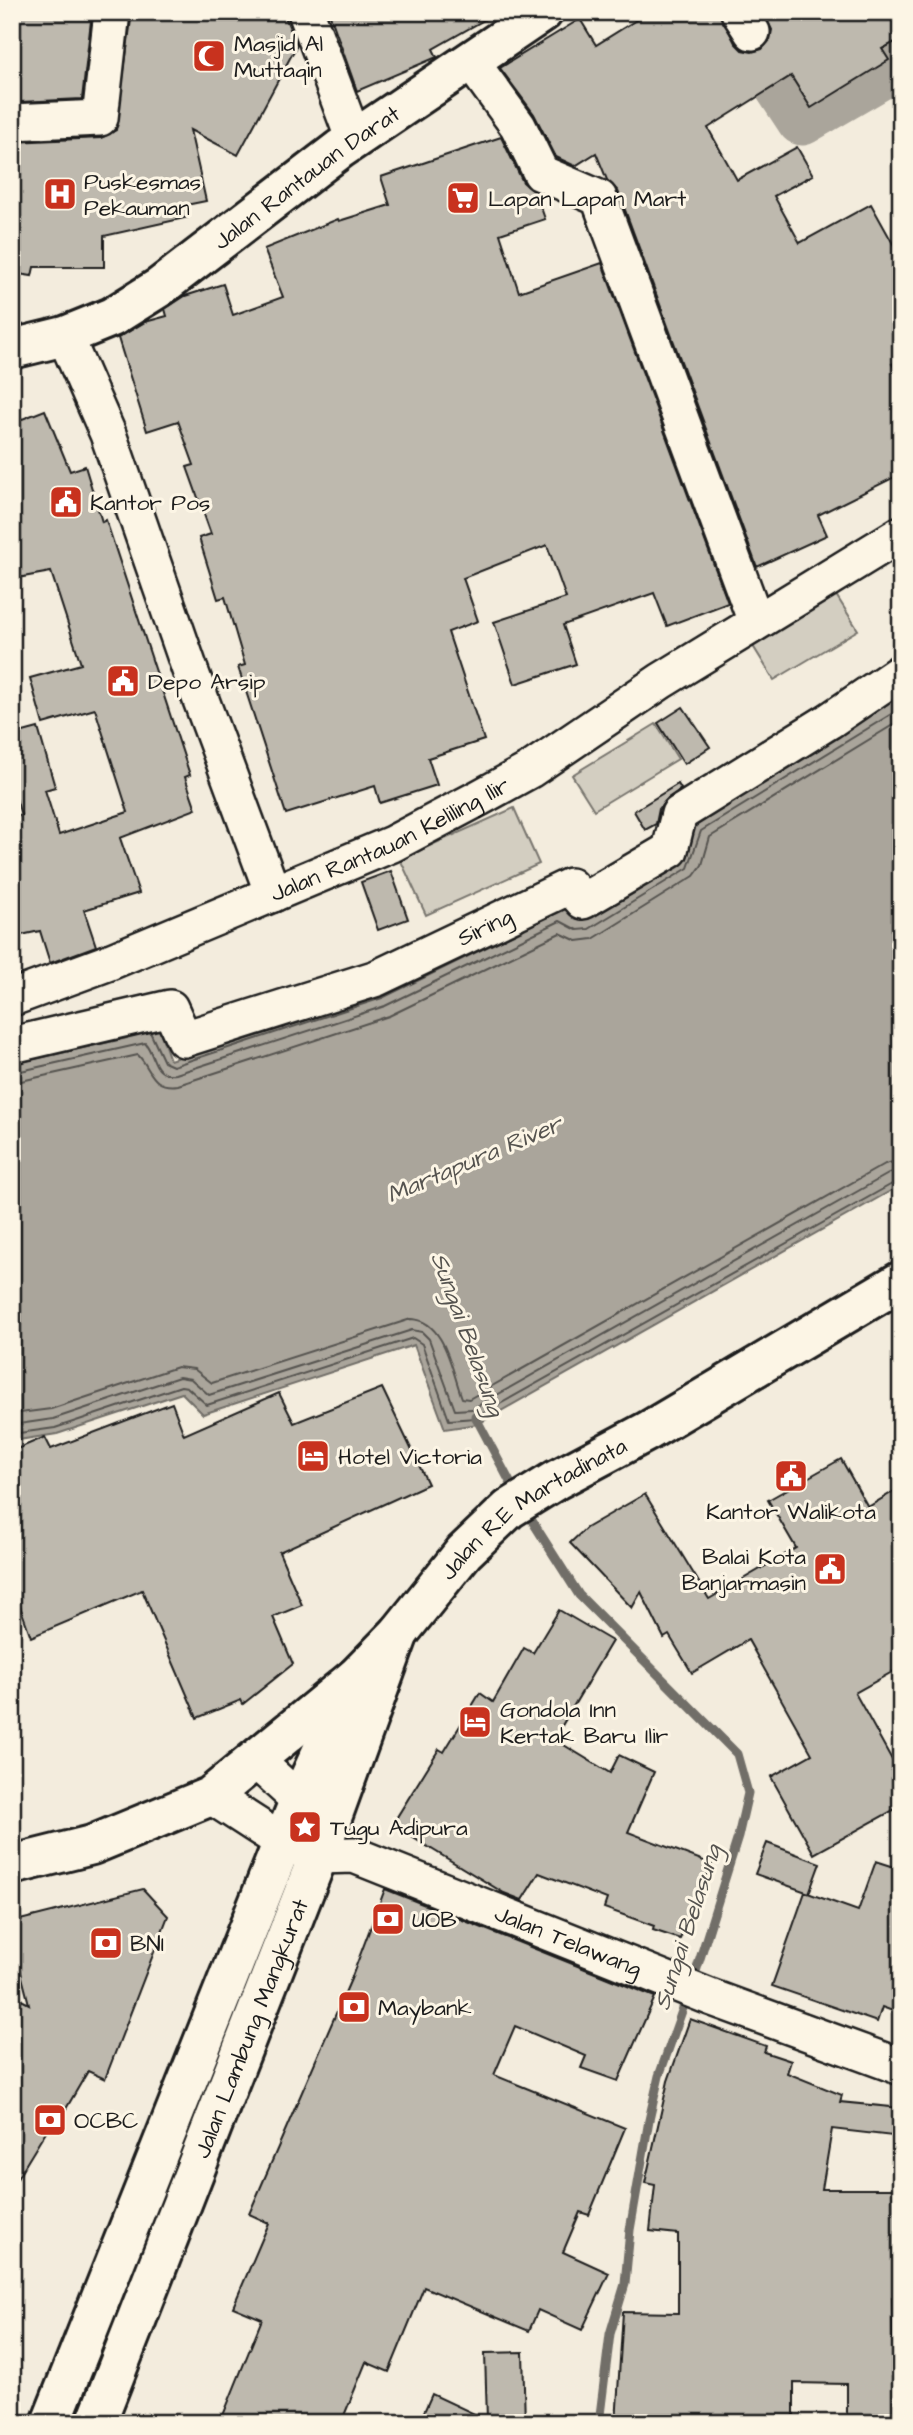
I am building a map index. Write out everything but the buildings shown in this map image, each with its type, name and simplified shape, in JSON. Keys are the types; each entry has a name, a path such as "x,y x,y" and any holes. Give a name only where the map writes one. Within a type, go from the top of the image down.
{"main road":[{"name":"Jalan Rantauan Darat","path":"12,349 65,336 112,317 160,287 354,140 472,63 543,12"},
{"name":"Jalan R.E Martadinata","path":"12,1865 92,1845 211,1796 356,1677 399,1633 464,1552 509,1509 556,1480 648,1431 901,1280"},
{"name":"Jalan Lambung Mangkurat","path":"101,2409 321,1845 399,1633"},
{"name":"Jalan Lambung Mangkurat","path":"321,1845 299,1801 356,1677"},
{"name":"Jalan Lambung Mangkurat","path":"51,2423 68,2379 321,1845"},
{"path":"68,2379 101,2409"}],"street":[{"path":"12,122 100,118 112,12"},
{"path":"306,12 354,140"},
{"path":"472,63 518,126 541,173 599,198 756,622"},
{"name":"Jalan Rantauan Keliling Ilir","path":"65,336 108,434 191,673 273,894 392,844 530,770 661,681 901,534"},
{"name":"Siring","path":"12,1045 170,1008 184,1039 377,978 570,886 583,901 670,850 678,814 829,721 901,672"},
{"path":"12,998 107,963 273,894"},
{"path":"254,1760 299,1801"},
{"name":"Jalan Telawang","path":"211,1796 321,1845 709,1997 901,2067"}],"shaded area":[{"path":"836,595 858,630 774,680 753,646"},
{"path":"656,724 678,759 594,810 572,775"},
{"path":"514,808 539,864 426,915 400,859"}],"water":[{"name":"Martapura River","path":"901,689 901,1185 478,1424 445,1429 414,1345 203,1414 182,1393 57,1434 12,1441 12,1058 157,1023 170,1060 258,1030 558,905 686,821"}],"waterway":[{"path":"731,12 802,120 901,62"},
{"name":"Sungai Belasung","path":"475,1416 510,1482"},
{"name":"Sungai Belasung","path":"529,1516 579,1595 737,1754 748,1793 738,1837 693,1981"},
{"name":"Sungai Belasung","path":"599,2423 610,2334 625,2284 630,2230 649,2120 659,2076 688,1994"}],"place":[{"name":"Masjid Al Muttaqin","path":"209,56"},
{"name":"Puskesmas Pekauman","path":"60,194"},
{"name":"Lapan Lapan Mart","path":"463,198"},
{"name":"Kantor Pos","path":"66,502"},
{"name":"Depo Arsip","path":"123,681"},
{"name":"Hotel Victoria","path":"313,1456"},
{"name":"Kantor Walikota","path":"791,1476"},
{"name":"Balai Kota Banjarmasin","path":"830,1569"},
{"name":"Gondola Inn Kertak Baru Ilir","path":"475,1722"},
{"name":"Tugu Adipura","path":"305,1827"},
{"name":"UOB","path":"388,1919"},
{"name":"BNI","path":"106,1943"},
{"name":"Maybank","path":"354,2007"},
{"name":"OCBC","path":"50,2120"}]}
